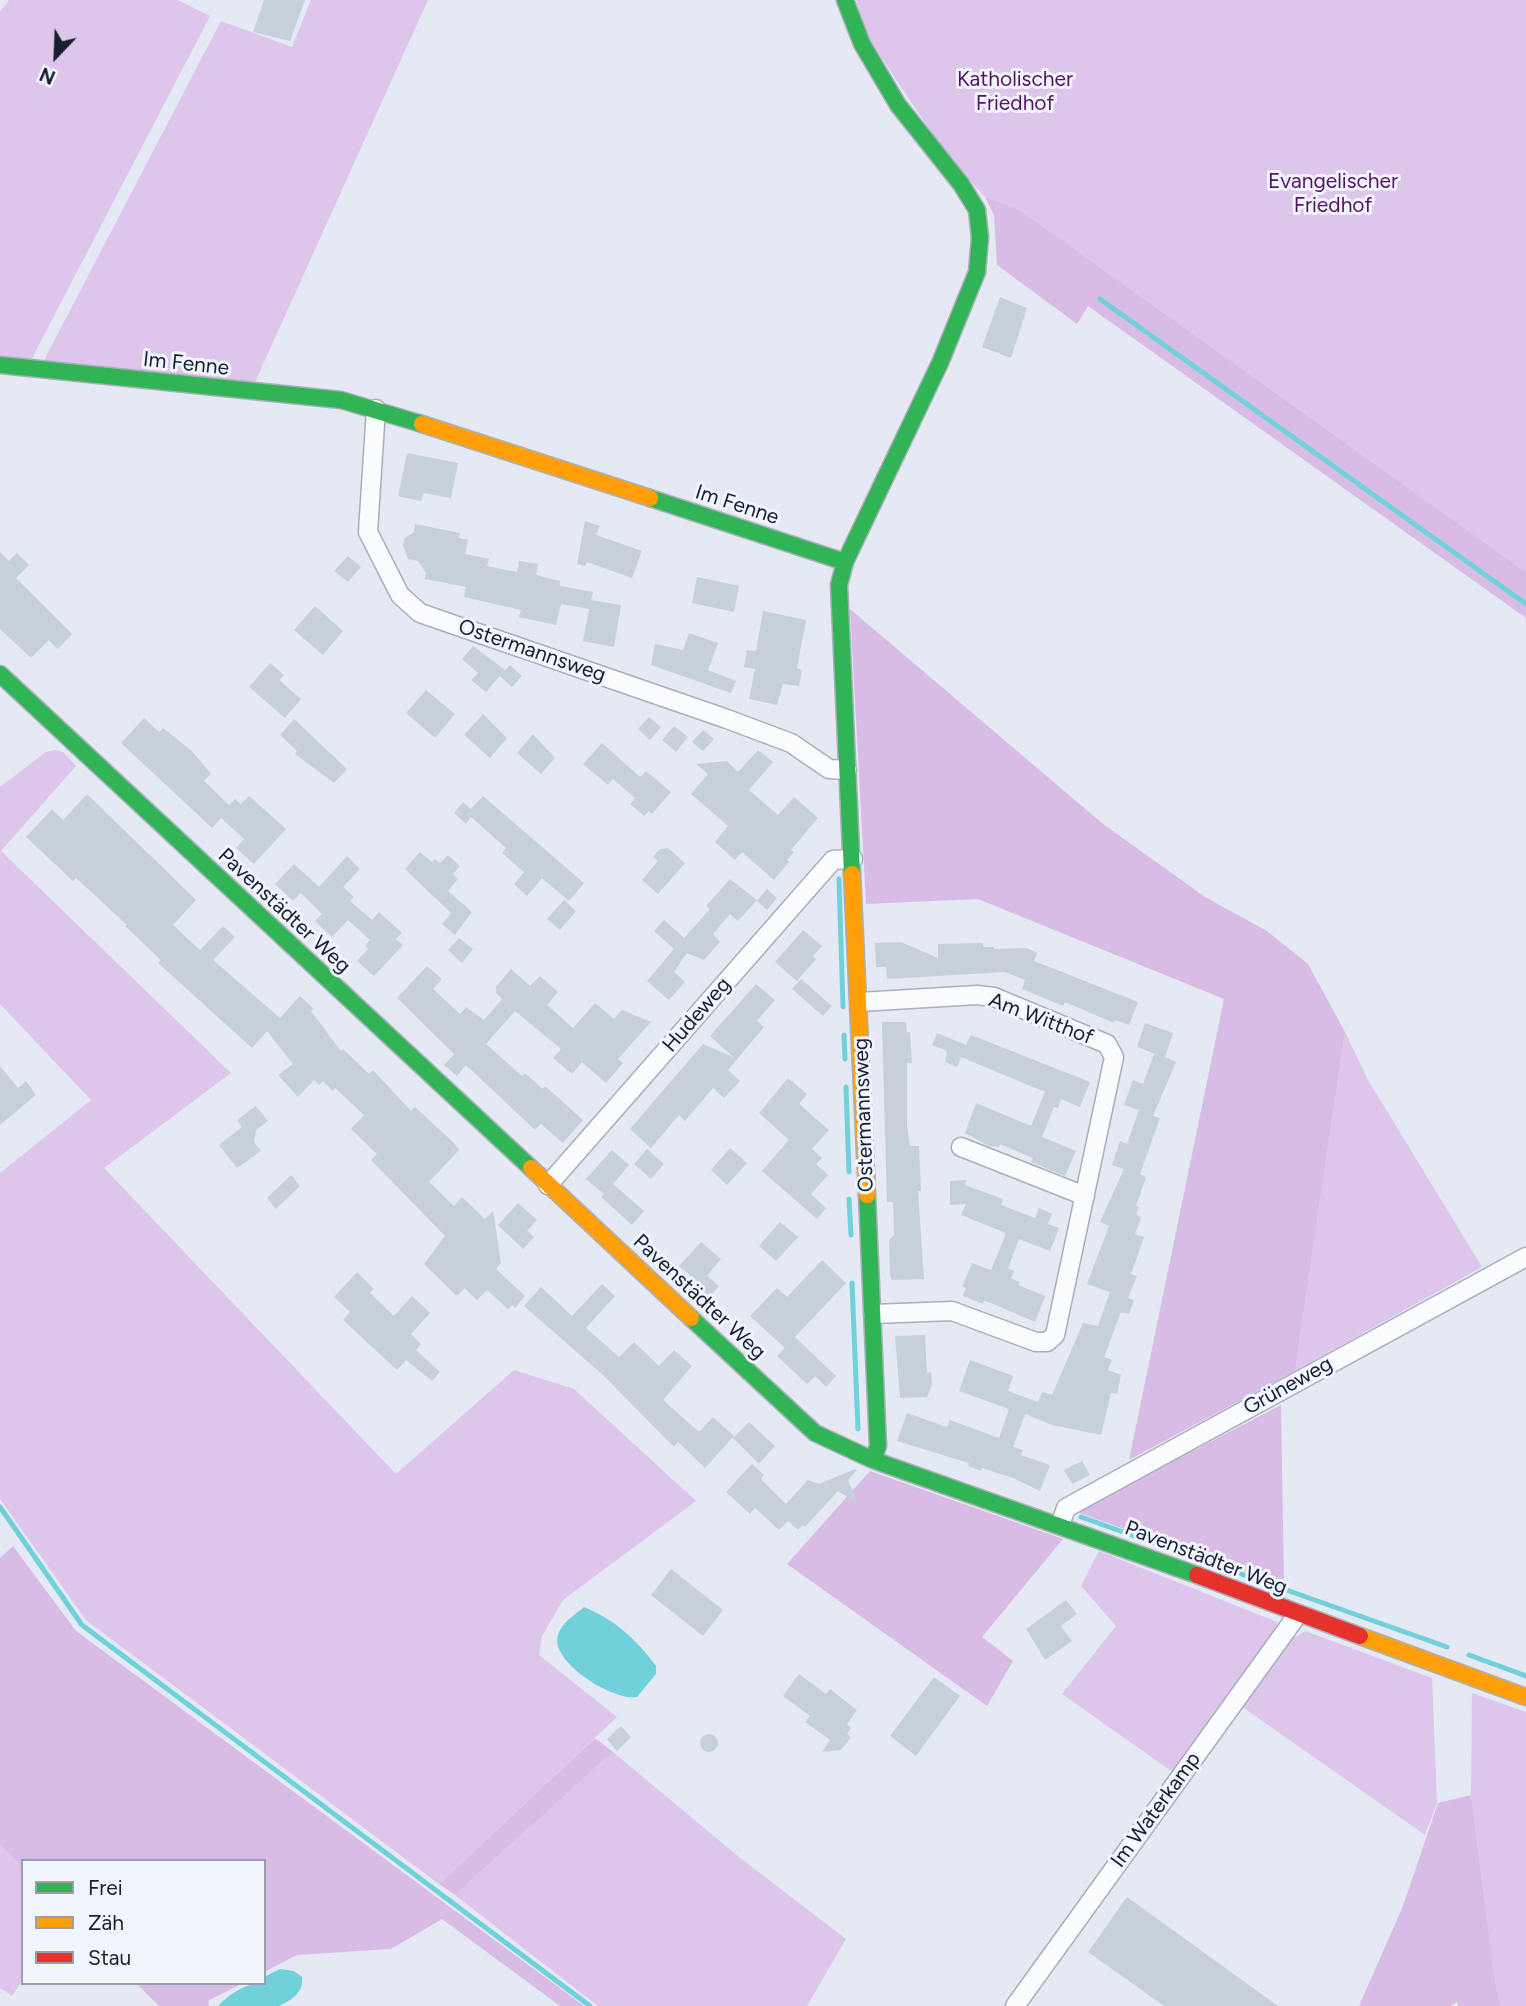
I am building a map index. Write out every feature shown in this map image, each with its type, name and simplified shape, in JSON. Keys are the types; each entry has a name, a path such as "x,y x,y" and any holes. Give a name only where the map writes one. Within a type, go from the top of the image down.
{"street":[{"path":"845,0 862,44 898,105 961,184 977,209 980,238 976,272 940,363 845,562"},
{"name":"Im Fenne","path":"0,365 341,400 376,409 845,562"},
{"name":"Ostermannsweg","path":"376,409 368,532 400,595 421,613 727,719 792,743 829,769 847,770"},
{"name":"Ostermannsweg","path":"845,562 839,585 873,1314 878,1446 873,1460"},
{"name":"Pavenstädter Weg","path":"0,674 800,1420 837,1446 1060,1525 1526,1697"},
{"name":"Hudeweg","path":"548,1185 833,860 853,859"},
{"name":"Am Witthof","path":"860,1002 976,995 994,997 1107,1044 1114,1057 1055,1335 1047,1342 1036,1342 951,1311 873,1314"},
{"path":"961,1147 1085,1196"},
{"name":"Grüneweg","path":"1060,1525 1066,1508 1526,1257"},
{"name":"Im Waterkamp","path":"1015,2006 1297,1614"}],"green space":[{"path":"9,0 178,0 210,16 29,364 0,360 0,12"},
{"path":"311,0 428,0 255,382 41,366 221,21 292,47"},
{"name":"Evangelischer Friedhof","path":"856,0 1526,0 1526,572 1037,222 1018,209 985,197 944,151 869,39"},
{"path":"46,752 63,752 76,766 1,851 231,1073 104,1168 396,1474 514,1370 574,1389 696,1501 563,1600 542,1636 539,1655 617,1717 439,1884 86,1620 0,1499 0,1173 91,1100 0,1004 0,787"},
{"path":"1345,1032 1368,1080 1482,1267 1295,1371"},
{"path":"1099,1551 1277,1622 1276,1629 1174,1773 1062,1694 1116,1626 1081,1586"},
{"path":"1305,1631 1432,1678 1437,1803 1425,1835 1241,1706 1289,1641"},
{"path":"1472,1693 1526,1712 1526,2006 1501,2006 1496,1987 1471,1795"},
{"path":"613,1752 739,1857 846,1939 807,2006 598,2006 455,1895"},
{"path":"0,1845 21,1866 21,1983 12,1996 0,1988"}],"shaded area":[{"path":"985,197 1018,209 1037,222 1526,572 1526,618 1088,306 1077,324 997,265 994,215"},
{"path":"850,609 1103,824 1205,897 1267,931 1308,964 1345,1032 1295,1371 1129,1460 1224,999 978,899 866,904"},
{"path":"1281,1405 1284,1585 1076,1512"},
{"path":"870,1471 1063,1539 982,1637 1013,1661 987,1706 787,1564"},
{"path":"13,1546 76,1631 584,2006 560,2006 442,1919 391,1949 297,1955 266,1971 266,1859 21,1859 21,1866 0,1845 0,1558"},
{"path":"595,1738 613,1752 455,1895 439,1884"},
{"path":"1471,1795 1496,1987 1501,2006 1458,2006 1457,2002 1450,2006 1359,2006 1403,1906 1438,1803"},
{"path":"138,1985 239,1985 208,2001 209,2006 159,2006"}],"water":[{"path":"584,1607 624,1631 656,1666 656,1674 637,1697 627,1697 600,1687 573,1668 563,1657 558,1646 560,1630"},
{"path":"280,1969 294,1971 302,1977 301,1987 296,1995 279,2006 218,2006 239,1990 251,1985 266,1985 266,1976"}],"building":[{"path":"264,0 305,0 290,41 253,32"},
{"path":"1000,297 1027,308 1011,358 982,347"},
{"path":"407,453 458,463 451,498 423,493 421,501 398,496"},
{"path":"585,521 600,526 596,535 642,551 632,578 587,562 585,566 577,564"},
{"path":"415,524 460,533 459,538 468,540 465,554 489,559 487,566 517,572 519,561 538,564 536,575 560,581 560,586 593,592 589,609 561,604 556,625 519,617 521,610 464,597 466,587 425,579 426,573 418,561 408,559 403,545 405,538 414,532"},
{"path":"0,552 9,561 17,553 29,565 16,578 72,634 58,649 49,640 31,658 0,629"},
{"path":"348,556 361,567 348,582 334,571"},
{"path":"697,577 739,586 734,612 692,603"},
{"path":"591,600 621,605 614,647 583,641"},
{"path":"315,606 343,631 323,655 294,630"},
{"path":"763,611 806,620 797,668 802,670 799,686 783,684 777,705 749,699 755,669 744,667 747,650 756,651"},
{"path":"689,633 718,643 708,670 736,681 731,693 651,665 655,644 683,650"},
{"path":"473,646 505,670 486,692 471,680 478,673 462,659"},
{"path":"270,663 284,675 279,680 301,699 285,718 249,687"},
{"path":"510,665 522,676 512,687 500,676"},
{"path":"426,690 455,714 435,738 406,713"},
{"path":"483,714 507,738 490,758 464,735"},
{"path":"649,717 661,727 650,740 638,729"},
{"path":"144,718 159,732 163,728 192,751 211,774 204,781 229,805 235,799 241,804 249,796 286,829 254,864 236,848 244,839 221,818 212,828 121,743"},
{"path":"294,719 347,769 334,783 295,754 297,751 280,735"},
{"path":"674,726 688,737 676,752 662,740"},
{"path":"703,730 714,739 703,751 692,742"},
{"path":"533,734 555,758 541,774 517,753"},
{"path":"602,743 640,777 646,771 671,792 652,814 649,811 644,816 630,804 635,798 613,779 608,785 583,764"},
{"path":"758,750 773,762 749,790 778,815 794,797 818,818 791,850 794,852 787,860 789,862 774,880 742,852 735,860 715,842 728,826 691,794 708,774 696,764 727,761 738,772"},
{"path":"87,794 196,900 173,925 200,950 223,926 235,937 213,960 280,1018 300,996 313,1008 311,1011 341,1051 343,1049 369,1074 373,1070 411,1111 415,1107 454,1143 459,1150 429,1182 454,1206 462,1197 485,1219 493,1211 501,1263 496,1269 525,1296 515,1308 512,1305 508,1309 487,1290 477,1300 465,1288 457,1296 424,1264 445,1236 371,1160 377,1154 351,1129 364,1115 335,1088 333,1091 323,1081 319,1085 314,1080 298,1097 278,1075 293,1064 267,1031 252,1048 158,963 161,960 125,926 127,925 76,878 73,881 26,837 52,809 63,820"},
{"path":"483,796 584,883 569,901 542,878 527,896 514,884 524,872 502,853 506,848 471,817 466,824 454,813 463,802 471,809"},
{"path":"668,848 685,863 658,894 642,880 658,861 653,857 660,849"},
{"path":"420,852 432,862 435,859 440,863 448,855 460,866 453,874 458,879 448,891 472,912 455,935 442,924 451,913 405,869"},
{"path":"347,856 360,869 343,887 354,897 350,901 372,920 379,912 402,933 396,939 403,945 374,976 357,961 368,949 365,946 370,940 348,920 332,937 315,921 322,914 301,893 293,901 275,884 294,864 319,887"},
{"path":"730,879 757,900 738,921 730,914 713,934 720,942 704,960 687,953 674,972 685,982 669,1000 647,981 674,949 654,931 664,920 684,938 710,909 706,906"},
{"path":"767,889 777,898 767,910 757,901"},
{"path":"564,900 576,911 560,930 547,919"},
{"path":"803,930 822,946 813,956 816,959 797,981 775,962"},
{"path":"459,938 473,949 462,963 448,950"},
{"path":"901,942 938,958 938,944 983,943 983,947 994,949 1027,948 1037,953 1034,961 1138,1002 1129,1025 1115,1020 1114,1023 1065,1002 1063,1006 1022,989 1025,980 1005,972 887,979 886,967 876,967 875,943"},
{"path":"427,966 442,979 433,989 460,1014 466,1007 484,1020 502,999 496,993 496,987 511,969 530,986 540,976 558,992 547,1005 573,1028 595,1003 614,1019 622,1010 651,1022 618,1059 623,1063 606,1083 582,1062 572,1074 553,1058 561,1049 515,1011 486,1044 522,1076 525,1073 543,1089 545,1086 583,1120 563,1143 541,1124 535,1130 466,1065 457,1076 444,1065 454,1054 397,998"},
{"path":"801,979 832,1006 823,1016 792,989"},
{"path":"756,984 775,1000 757,1021 764,1027 728,1070 740,1081 724,1098 713,1088 685,1121 679,1115 651,1148 630,1129 703,1044 733,1057 710,1036"},
{"path":"882,1022 906,1022 907,1032 910,1032 912,1063 907,1063 907,1127 910,1146 919,1146 921,1191 918,1191 924,1279 892,1280 890,1275 889,1240 894,1235 893,1202 887,1202"},
{"path":"1145,1023 1173,1033 1165,1057 1176,1062 1153,1116 1160,1118 1140,1174 1146,1177 1136,1206 1139,1207 1136,1215 1141,1217 1135,1234 1144,1237 1131,1274 1137,1276 1128,1298 1134,1300 1129,1314 1121,1312 1104,1357 1112,1360 1108,1370 1121,1375 1117,1394 1111,1393 1101,1435 1052,1425 1025,1414 1013,1447 1023,1450 1021,1455 1050,1465 1040,1491 1013,1478 982,1468 981,1471 968,1466 969,1463 897,1441 907,1413 947,1427 950,1420 999,1438 1009,1409 959,1391 970,1360 1013,1376 1008,1391 1038,1402 1042,1392 1052,1395 1083,1323 1098,1326 1110,1292 1087,1284 1109,1226 1100,1222 1124,1169 1112,1165 1120,1141 1127,1144 1139,1110 1124,1105 1133,1080 1143,1084 1154,1054 1163,1057 1137,1047"},
{"path":"937,1033 966,1045 971,1035 1090,1082 1080,1107 1061,1099 1058,1108 1054,1107 1042,1137 1076,1151 1065,1176 1031,1162 1033,1158 1000,1144 999,1147 989,1146 965,1133 976,1103 1031,1126 1045,1092 961,1057 957,1067 945,1062 947,1051 932,1045"},
{"path":"0,1066 18,1088 26,1081 36,1095 0,1125"},
{"path":"788,1078 807,1094 799,1104 829,1130 812,1149 822,1158 816,1164 828,1175 811,1194 826,1208 817,1219 762,1171 789,1140 759,1113"},
{"path":"256,1106 268,1121 256,1130 254,1142 261,1151 237,1168 219,1145 242,1127 237,1120"},
{"path":"730,1148 747,1163 727,1185 711,1170"},
{"path":"647,1149 664,1164 651,1179 634,1164"},
{"path":"612,1150 629,1165 613,1184 644,1211 632,1225 601,1197 604,1194 586,1179"},
{"path":"291,1175 300,1186 276,1209 267,1198"},
{"path":"966,1180 965,1185 1003,1199 1001,1205 1035,1218 1039,1208 1052,1214 1048,1224 1059,1228 1050,1251 1019,1239 1008,1268 1014,1271 1011,1279 1020,1282 1018,1285 1045,1296 1035,1322 991,1303 984,1301 983,1304 963,1296 966,1288 962,1287 972,1263 991,1270 1006,1233 961,1215 966,1204 950,1205 950,1181"},
{"path":"518,1203 537,1220 527,1231 534,1237 523,1249 498,1225"},
{"path":"780,1222 798,1237 776,1261 759,1246"},
{"path":"701,1242 721,1259 707,1276 719,1286 709,1298 697,1287 700,1284 679,1266"},
{"path":"822,1260 846,1283 795,1337 836,1376 826,1387 815,1376 807,1384 777,1356 785,1348 750,1316 777,1288 787,1297"},
{"path":"357,1272 374,1289 370,1293 394,1316 412,1296 430,1313 411,1334 421,1344 416,1350 440,1372 432,1381 406,1360 397,1370 343,1320 350,1312 334,1297"},
{"path":"602,1284 615,1296 586,1328 619,1357 634,1342 659,1366 674,1350 692,1366 663,1400 699,1432 713,1417 734,1436 705,1468 678,1442 674,1447 603,1375 524,1306 541,1287 572,1316"},
{"path":"925,1335 927,1373 931,1372 932,1385 927,1397 900,1398 895,1336"},
{"path":"749,1422 775,1446 759,1464 733,1438"},
{"path":"1082,1461 1090,1475 1072,1484 1064,1470"},
{"path":"752,1464 764,1475 761,1479 786,1504 808,1480 819,1484 855,1469 857,1470 848,1480 858,1504 838,1491 805,1527 803,1525 798,1530 788,1521 779,1530 755,1508 750,1514 726,1492"},
{"path":"671,1569 723,1610 703,1636 651,1595"},
{"path":"1066,1600 1077,1614 1061,1626 1072,1641 1045,1660 1026,1629"},
{"path":"799,1674 826,1694 830,1689 857,1710 847,1724 851,1728 847,1734 851,1737 841,1750 822,1752 830,1740 805,1722 810,1716 783,1696"},
{"path":"934,1677 960,1696 916,1756 890,1736"},
{"path":"621,1726 631,1737 617,1751 607,1739"},
{"path":"709,1734 715,1737 718,1743 715,1749 709,1752 703,1749 700,1743 703,1737"},
{"path":"1127,1897 1278,2006 1164,2006 1088,1952"}],"waterway":[{"path":"1100,299 1526,604"},
{"path":"839,879 843,1007"},
{"path":"844,1035 845,1059"},
{"path":"846,1087 849,1172"},
{"path":"849,1199 851,1235"},
{"path":"852,1283 858,1429"},
{"path":"0,1507 82,1625 590,2006"},
{"path":"1081,1517 1447,1647"},
{"path":"1469,1655 1526,1676"}],"traffic: fast":[{"path":"845,0 862,44 898,105 961,184 977,210 980,238 977,272 940,363 845,562 839,585 852,874"},
{"path":"0,365 341,400 422,424"},
{"path":"650,498 845,562"},
{"path":"0,674 531,1168"},
{"path":"867,1195 878,1446 873,1460"},
{"path":"691,1318 815,1433 873,1460 1197,1575"}],"traffic: slow":[{"path":"422,424 650,498"},
{"path":"852,874 867,1195"},
{"path":"531,1168 691,1318"},
{"path":"1360,1636 1526,1697"}],"traffic: jam":[{"path":"1197,1575 1360,1636"}],"park label":[{"name":"Katholischer Friedhof","path":"1015,92"}]}
